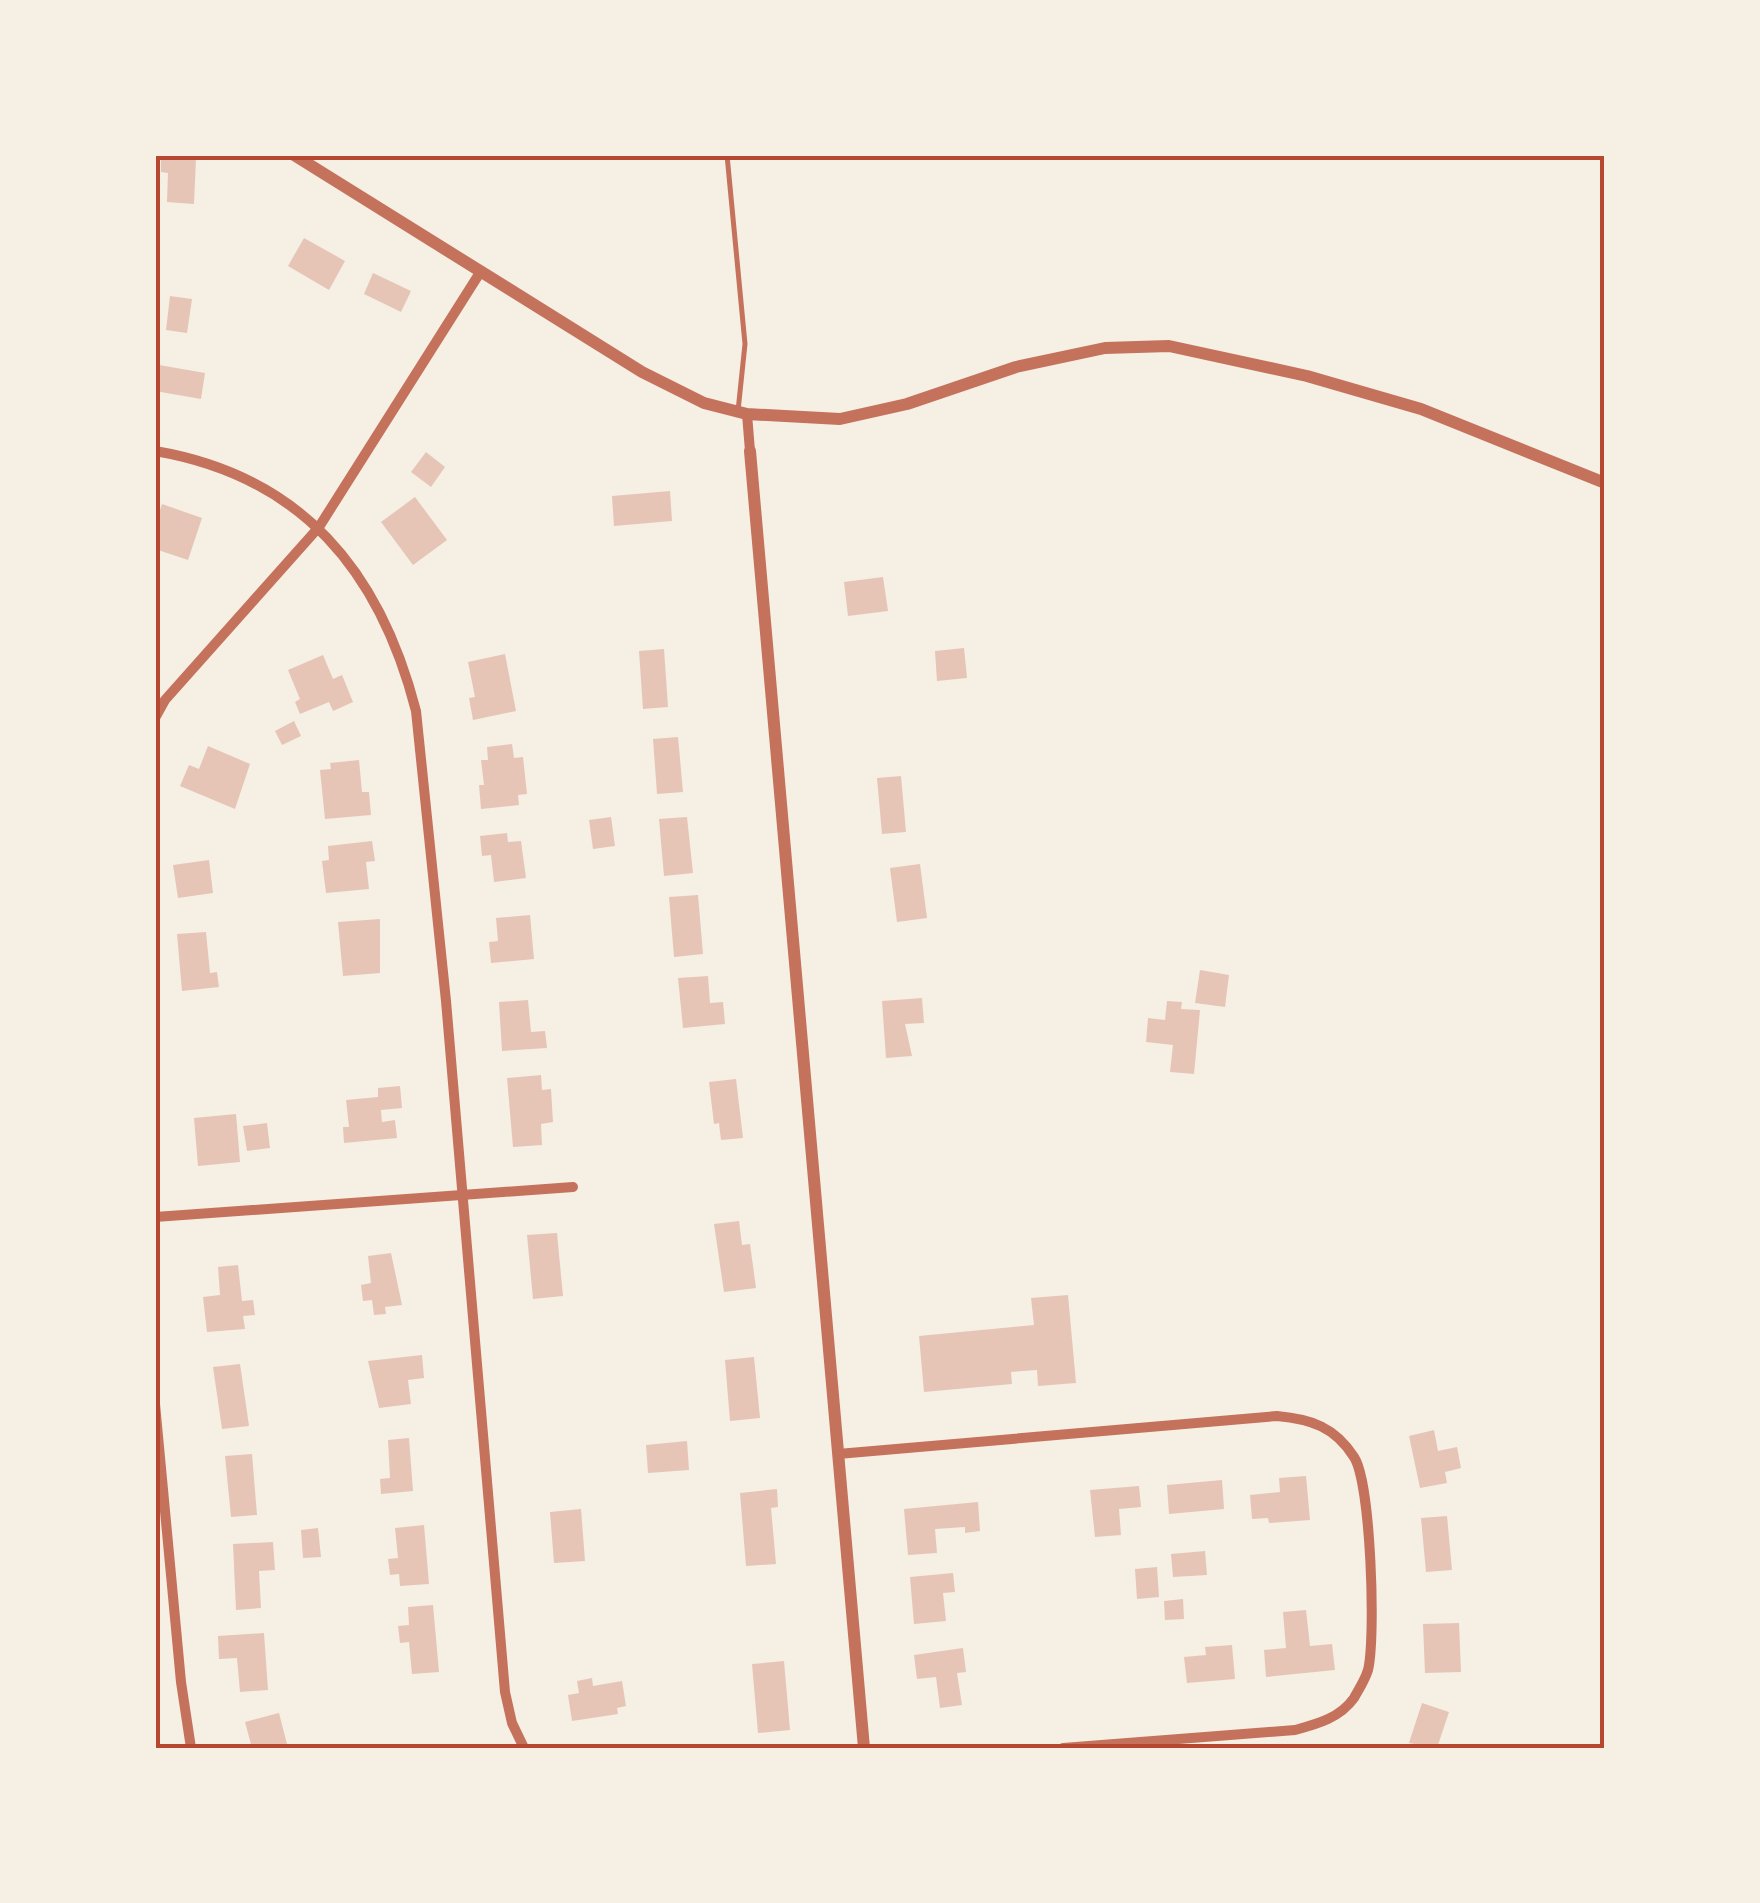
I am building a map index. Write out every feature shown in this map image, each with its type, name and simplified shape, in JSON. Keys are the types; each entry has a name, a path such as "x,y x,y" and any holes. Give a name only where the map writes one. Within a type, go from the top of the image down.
{"street":[{"path":"294,155 642,372 704,402 742,413 840,419 907,404 1016,367 1105,348 1169,346 1307,376 1422,409 1605,484"},
{"path":"155,718 165,700 319,527 481,271"},
{"path":"742,413 750,451 864,1748"},
{"path":"155,451 195,458 264,488 319,527 372,592 404,665 416,711 446,1002 505,1692 512,1723 524,1748"},
{"path":"155,1218 573,1187"},
{"path":"155,1404 181,1682 192,1748"},
{"path":"838,1454 1277,1416 1310,1419 1338,1435 1357,1460 1366,1508 1372,1643 1367,1674 1351,1702 1326,1722 1295,1730 1063,1748"}],"lane":[{"path":"727,155 745,344 742,413"}],"building":[{"path":"161,156 196,158 194,204 167,202 168,173 161,172"},
{"path":"304,238 345,261 329,290 288,266"},
{"path":"373,273 411,291 401,312 364,294"},
{"path":"170,296 192,299 187,333 166,330"},
{"path":"159,365 205,373 201,399 155,391"},
{"path":"426,452 445,467 431,487 411,472"},
{"path":"670,491 672,521 614,526 612,496"},
{"path":"415,497 447,540 413,565 381,522"},
{"path":"162,504 202,518 188,560 155,549 155,525"},
{"path":"883,577 888,611 848,616 844,582"},
{"path":"964,648 967,678 937,681 935,651"},
{"path":"664,649 668,707 643,709 639,651"},
{"path":"505,654 516,711 473,720 469,698 475,697 468,662"},
{"path":"323,655 333,679 342,675 353,702 333,711 329,702 300,714 295,702 300,699 288,670"},
{"path":"294,721 301,736 282,745 275,731"},
{"path":"678,737 683,792 657,794 653,739"},
{"path":"512,744 514,758 523,757 527,794 518,795 519,805 481,809 481,760 488,760 487,747"},
{"path":"208,746 250,764 235,809 180,786 189,765 199,769"},
{"path":"359,760 362,792 369,792 371,815 325,819 320,770 331,769 330,763"},
{"path":"901,776 906,832 882,834 877,778"},
{"path":"611,817 615,846 593,849 589,820"},
{"path":"687,817 693,873 664,876 659,819"},
{"path":"507,833 508,842 521,841 526,878 494,882 491,855 482,856 480,836"},
{"path":"372,841 375,861 366,862 369,889 326,893 322,861 329,860 328,846"},
{"path":"209,860 213,893 178,898 173,865"},
{"path":"920,864 927,918 897,922 890,868"},
{"path":"698,895 703,954 674,957 669,897"},
{"path":"530,915 534,959 491,963 489,942 498,941 496,918"},
{"path":"380,919 380,973 343,976 338,922"},
{"path":"206,932 210,973 217,972 219,987 182,991 177,934"},
{"path":"1200,970 1229,975 1225,1007 1195,1003"},
{"path":"708,976 710,1003 723,1002 725,1024 683,1028 678,978"},
{"path":"922,998 924,1023 905,1024 912,1056 886,1058 882,1001"},
{"path":"528,1000 531,1032 545,1031 547,1048 502,1051 499,1002"},
{"path":"1167,1001 1182,1002 1181,1009 1200,1010 1194,1074 1170,1072 1173,1045 1146,1042 1148,1018 1165,1020"},
{"path":"541,1075 542,1090 551,1089 553,1122 541,1124 542,1145 513,1147 507,1078"},
{"path":"736,1079 743,1138 721,1140 719,1123 714,1124 709,1082"},
{"path":"400,1086 402,1108 381,1110 382,1122 395,1120 397,1138 344,1143 343,1127 349,1127 346,1100 378,1097 378,1088"},
{"path":"236,1114 240,1162 198,1166 194,1118"},
{"path":"267,1123 270,1148 247,1151 243,1126"},
{"path":"739,1221 742,1245 750,1244 756,1288 724,1292 714,1224"},
{"path":"557,1233 563,1296 533,1299 527,1235"},
{"path":"391,1253 402,1305 385,1307 386,1314 374,1315 372,1300 363,1301 361,1285 371,1283 368,1256"},
{"path":"238,1265 242,1301 253,1300 255,1315 243,1316 245,1329 207,1332 203,1297 220,1295 218,1267"},
{"path":"1068,1295 1076,1383 1038,1386 1037,1370 1011,1372 1012,1384 924,1392 919,1336 1034,1325 1031,1298"},
{"path":"422,1355 424,1378 408,1380 411,1404 379,1408 368,1361"},
{"path":"754,1357 760,1418 730,1421 725,1360"},
{"path":"240,1364 249,1426 222,1429 213,1367"},
{"path":"1434,1430 1438,1451 1457,1447 1461,1468 1445,1472 1447,1483 1420,1488 1409,1436"},
{"path":"409,1438 413,1491 381,1494 380,1479 390,1478 388,1440"},
{"path":"687,1441 689,1470 648,1473 646,1445"},
{"path":"252,1454 257,1515 231,1517 225,1456"},
{"path":"1306,1476 1310,1520 1269,1523 1268,1518 1252,1519 1250,1495 1280,1492 1279,1478"},
{"path":"1222,1480 1224,1509 1169,1514 1167,1485"},
{"path":"1139,1486 1141,1507 1119,1509 1121,1535 1095,1537 1090,1490"},
{"path":"777,1489 778,1507 771,1508 776,1564 746,1566 740,1493"},
{"path":"978,1502 980,1531 965,1533 965,1527 935,1529 937,1553 908,1555 904,1509"},
{"path":"581,1509 585,1561 554,1563 550,1512"},
{"path":"1447,1516 1452,1570 1426,1572 1421,1518"},
{"path":"424,1525 429,1584 400,1586 399,1574 390,1575 388,1559 398,1558 395,1528"},
{"path":"318,1528 321,1557 303,1558 301,1530"},
{"path":"273,1542 275,1570 259,1571 261,1608 236,1610 233,1544"},
{"path":"1205,1551 1207,1575 1173,1577 1171,1554"},
{"path":"1157,1567 1159,1597 1137,1599 1135,1569"},
{"path":"953,1573 955,1592 943,1593 946,1621 914,1624 910,1577"},
{"path":"1183,1599 1184,1619 1165,1620 1164,1601"},
{"path":"433,1605 439,1672 412,1674 409,1642 400,1643 398,1626 409,1625 408,1607"},
{"path":"1306,1610 1310,1646 1332,1644 1335,1670 1266,1677 1264,1650 1286,1648 1283,1612"},
{"path":"1459,1623 1461,1672 1425,1673 1423,1624"},
{"path":"264,1633 268,1690 240,1692 237,1658 219,1659 218,1636"},
{"path":"1232,1645 1235,1679 1187,1683 1184,1657 1206,1655 1205,1647"},
{"path":"963,1648 966,1672 957,1673 962,1705 940,1708 936,1677 917,1679 914,1655"},
{"path":"784,1661 790,1730 758,1733 752,1664"},
{"path":"592,1678 593,1686 622,1681 626,1706 617,1708 618,1714 572,1721 568,1695 579,1693 577,1681"},
{"path":"1422,1703 1449,1712 1437,1748 1409,1743"},
{"path":"279,1713 288,1748 252,1748 245,1722"}]}
